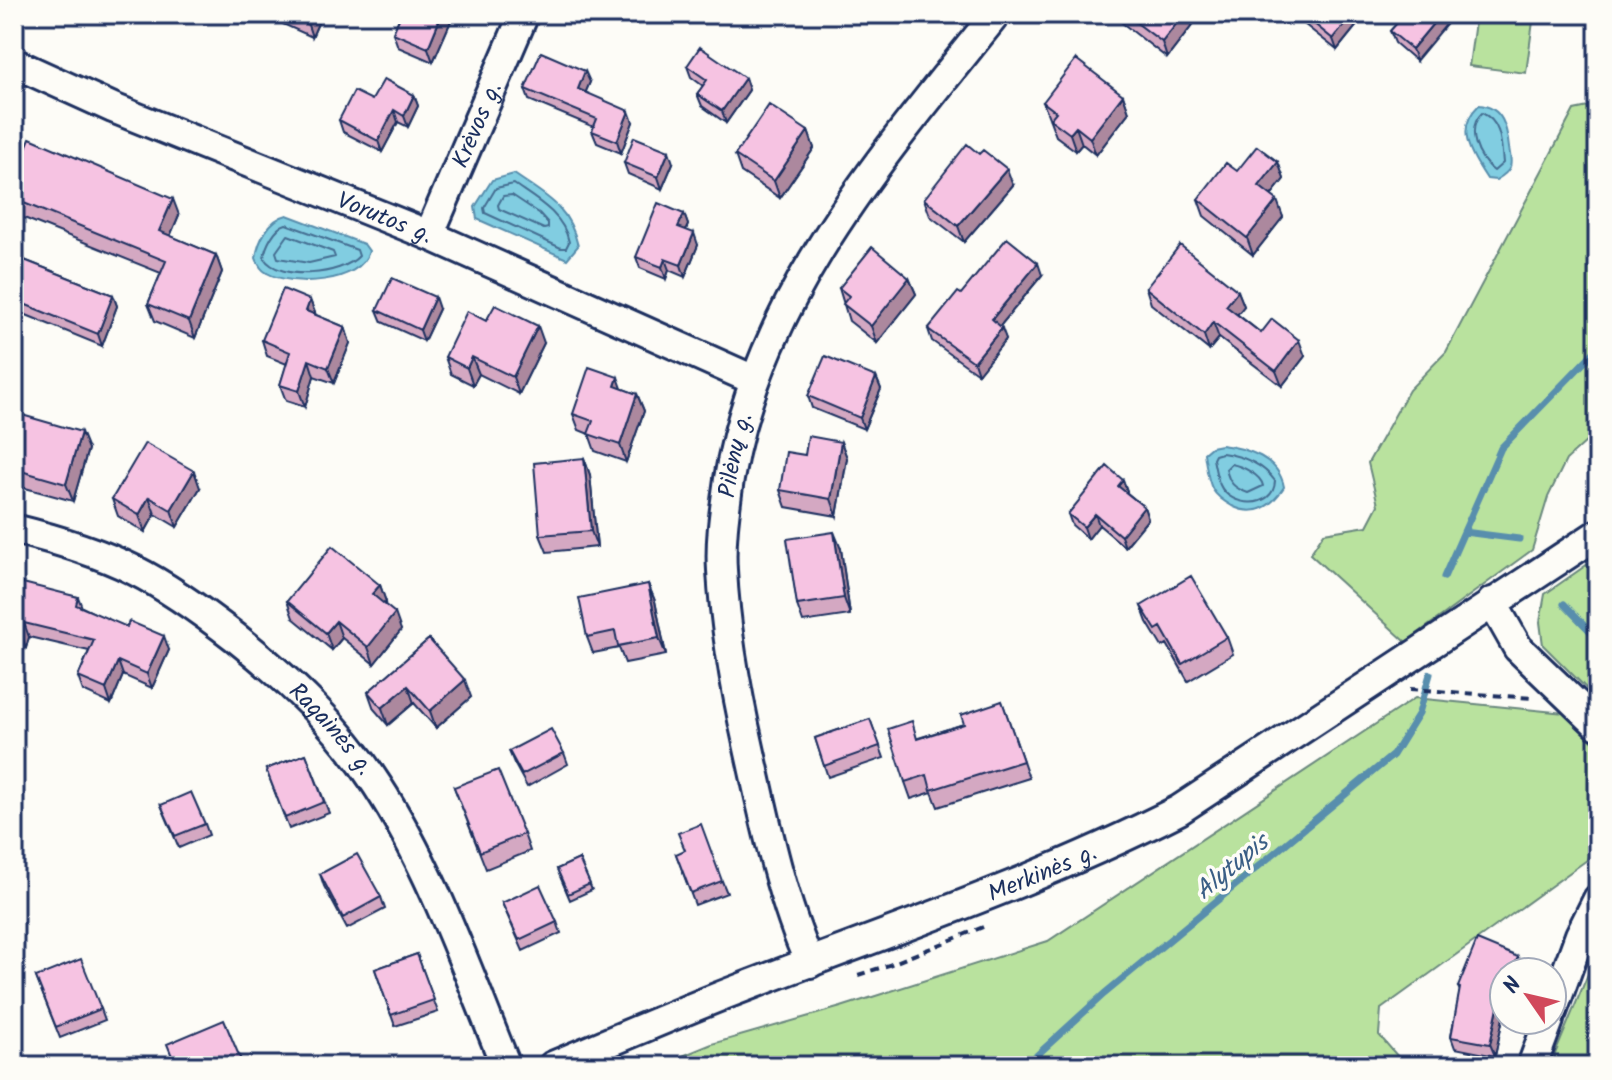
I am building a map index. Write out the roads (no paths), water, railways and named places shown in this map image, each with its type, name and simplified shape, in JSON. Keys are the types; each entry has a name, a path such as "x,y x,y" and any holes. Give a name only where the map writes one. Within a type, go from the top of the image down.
{"street":[{"name":"Krėvos g.","path":"429,235 524,14"},
{"name":"Pilėnų g.","path":"810,963 800,940 762,809 742,715 723,582 726,502 740,429 754,380 793,296 852,198 996,14"},
{"name":"Vorutos g.","path":"14,63 113,108 429,235 754,380"},
{"name":"Ragainės g.","path":"14,529 52,538 136,571 207,615 276,669 313,704 354,751 411,845 450,928 506,1066"},
{"name":"Merkinės g.","path":"553,1066 717,998 1036,876 1112,844 1179,810 1598,534"},
{"path":"1492,602 1518,648 1598,725"},
{"path":"1568,968 1598,899"},
{"path":"1532,1066 1543,1036"}],"water":[{"path":"1479,105 1499,114 1507,133 1511,165 1496,180 1487,179 1468,142 1467,123"},
{"path":"514,174 555,203 569,221 578,246 567,259 477,219 475,207 492,180"},
{"path":"287,215 364,244 369,251 363,262 353,270 324,280 292,280 265,272 256,258 259,245 270,226"},
{"path":"1221,445 1251,452 1276,469 1284,487 1268,505 1248,511 1240,509 1224,501 1213,490 1204,453 1211,447"}],"waterway":[{"name":"Alytupis","path":"1444,577 1501,448 1598,348"},
{"path":"1464,532 1519,539"},
{"path":"1564,604 1598,639"},
{"name":"Alytupis","path":"1025,1066 1104,994 1393,755 1419,713 1430,674"}]}
